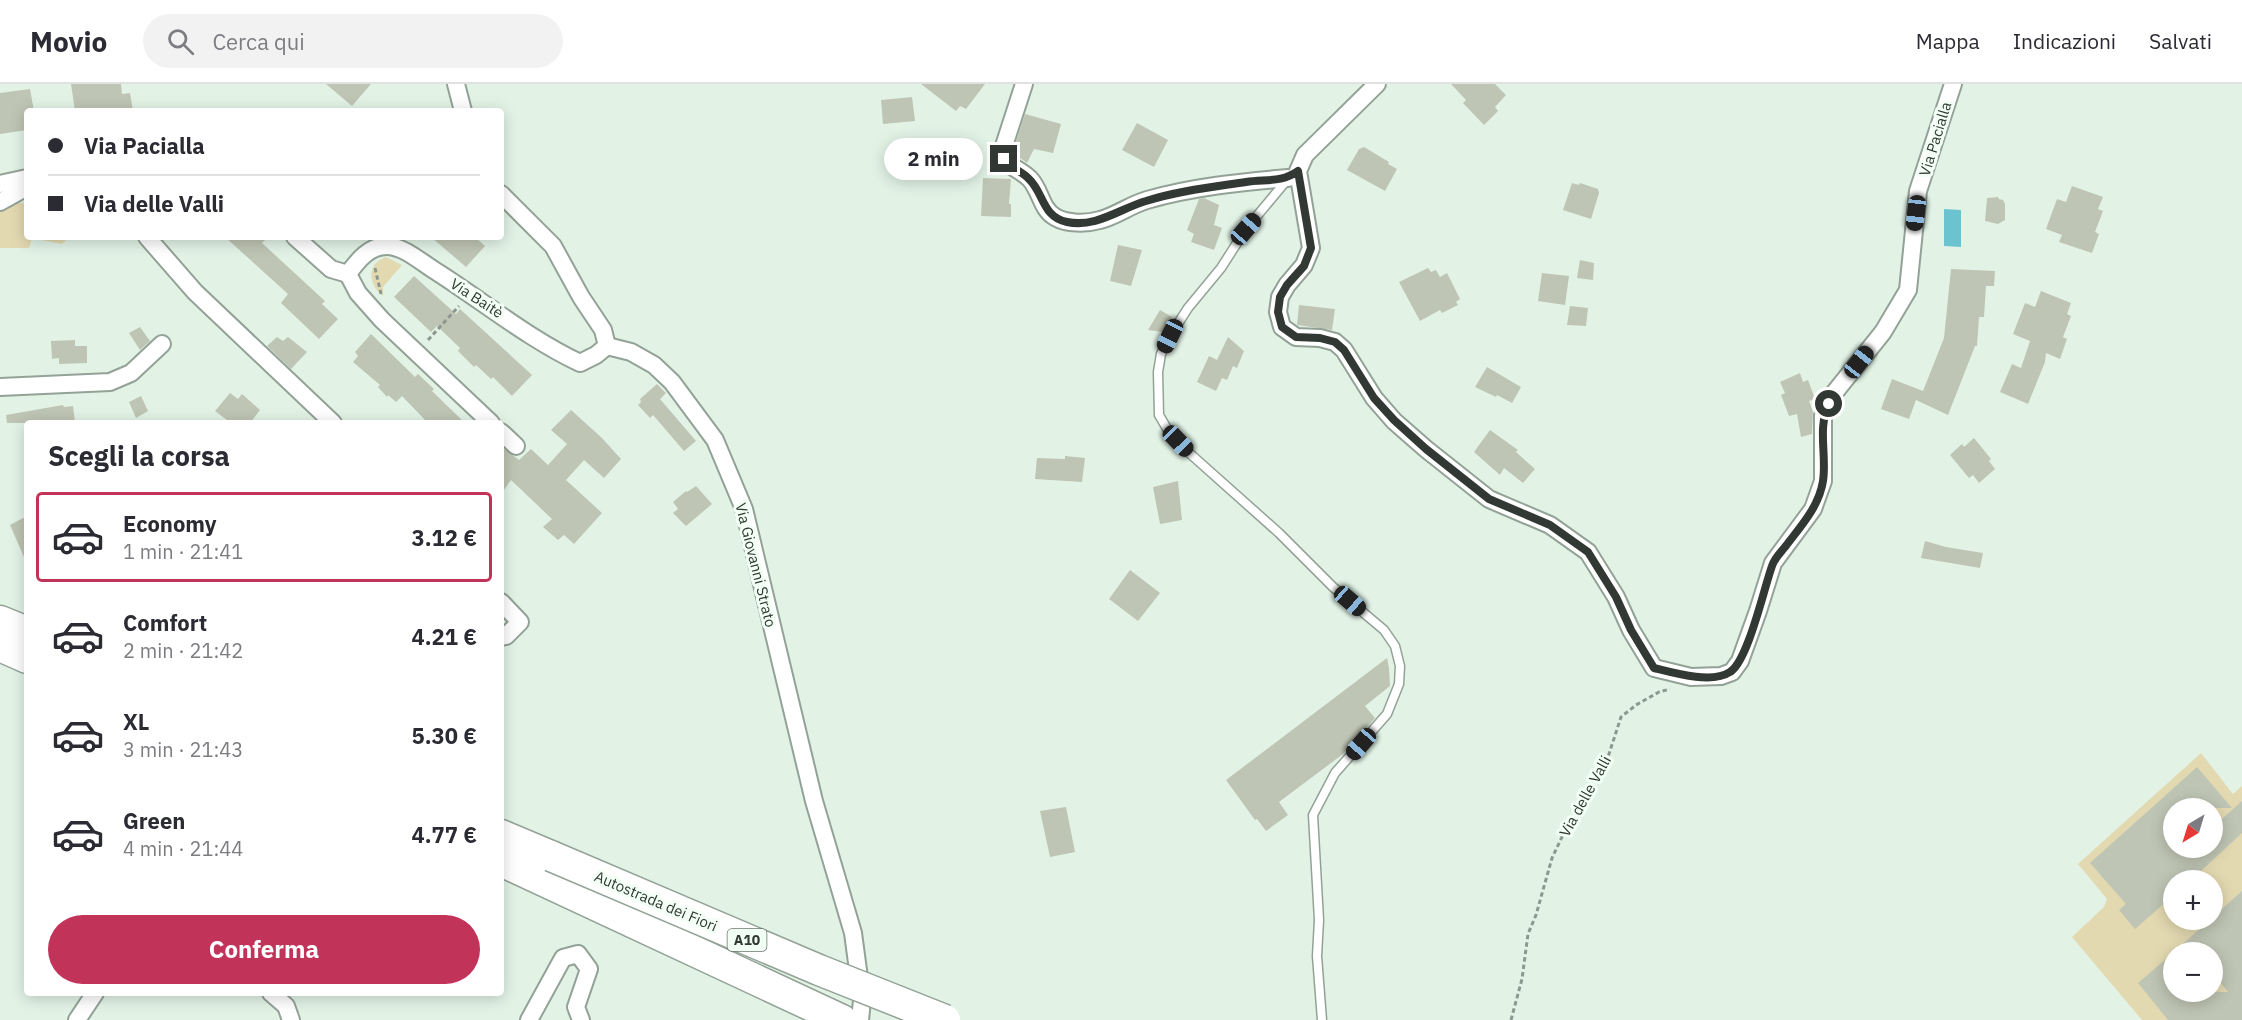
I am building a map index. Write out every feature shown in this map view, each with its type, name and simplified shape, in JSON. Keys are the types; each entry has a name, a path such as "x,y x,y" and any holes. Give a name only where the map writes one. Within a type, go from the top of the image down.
{"highway":[{"path":"0,621 24,631"},
{"path":"0,646 24,656"},
{"name":"Autostrada dei Fiori","path":"504,837 545,867 842,1020"},
{"name":"Autostrada dei Fiori","path":"504,861 545,867 945,1020"}],"street":[{"path":"456,84 462,108"},
{"path":"1024,84 1002,152 1007,164 1020,170 1031,180 1047,211 1066,222 1081,223 1100,220 1146,201 1175,194 1293,175 1305,155 1377,84"},
{"name":"Via Pacialla","path":"1293,175 1311,248 1304,266 1287,285 1280,297 1278,312 1282,327 1296,337 1320,338 1335,342 1344,350 1374,398 1426,449 1489,499 1550,525 1588,552 1616,597 1631,630 1654,668 1691,677 1721,676 1732,672 1740,661 1773,563 1813,509 1823,481 1823,416 1835,392 1883,332 1908,290 1918,191 1953,84"},
{"path":"0,184 24,179"},
{"path":"0,202 24,189"},
{"path":"504,197 553,246 581,297 603,330 607,346"},
{"path":"150,240 195,292 330,420"},
{"path":"298,240 331,269 348,274 358,293 382,320 488,420"},
{"name":"Via Baitè","path":"365,255 379,247 387,246 402,250 471,293 555,351 580,363 607,346"},
{"path":"348,274 365,255"},
{"path":"0,387 110,382 131,373 162,344"},
{"name":"Via Giovanni Strato","path":"607,346 631,352 654,365 672,382 716,440 744,509 814,801 854,933 862,1000 860,1020"},
{"path":"504,435 516,446"},
{"path":"504,605 520,622 504,636"},
{"path":"529,1020 563,958 578,954 589,969 576,1007 581,1020"},
{"path":"77,1020 93,996"},
{"path":"274,996 286,1006 291,1020"}],"lane":[{"path":"1293,175 1246,229 1221,268 1188,308 1170,336 1161,354 1158,372 1159,414 1169,432 1187,451 1279,533 1333,587 1384,630 1395,646 1400,666 1399,684 1387,714 1335,773 1313,815 1319,920 1317,956 1322,1020"}],"path":[{"path":"365,255 375,267 382,298"},
{"path":"436,348 428,340 458,308"},
{"name":"Via delle Valli","path":"1511,1020 1522,979 1527,934 1536,915 1552,858 1570,819 1588,795 1599,770 1608,757 1621,717 1659,692 1679,687"}],"shaded area":[{"path":"16,203 24,203 24,240 31,240 29,248 0,248 0,212"},
{"path":"42,240 66,240 62,244"},
{"path":"386,257 402,265 383,287 383,296 374,286 371,275 375,264"},
{"path":"2201,753 2233,794 2242,786 2242,1020 2142,1020 2072,937 2104,907 2107,899 2078,864"}],"water":[{"path":"1944,209 1961,210 1961,247 1944,246"}],"building":[{"path":"71,84 121,84 122,94 130,93 132,108 75,108"},
{"path":"326,84 371,84 352,106"},
{"path":"921,84 985,84 966,109 960,106 956,111"},
{"path":"1451,84 1495,84 1506,95 1495,107 1498,111 1484,125 1463,103 1466,100"},
{"path":"30,89 33,108 24,108 24,130 0,134 0,93"},
{"path":"912,97 915,121 883,124 881,100"},
{"path":"1025,114 1061,124 1053,153 1034,149 1027,163 1015,154 1018,146 1015,145"},
{"path":"1137,123 1168,140 1154,167 1122,150"},
{"path":"1364,147 1397,169 1385,191 1347,170 1359,149"},
{"path":"983,178 1011,179 1009,204 1011,204 1011,217 981,216"},
{"path":"1572,183 1598,189 1599,193 1591,219 1563,210"},
{"path":"2072,186 2103,197 2098,209 2103,211 2095,232 2099,234 2092,253 2059,242 2062,235 2046,229 2057,199 2066,202"},
{"path":"1998,197 2005,204 2005,220 1998,224 1985,221 1987,198"},
{"path":"1204,198 1219,205 1214,225 1222,228 1214,250 1191,242 1194,234 1187,230 1199,199"},
{"path":"228,240 265,240 262,243 325,301 322,304 338,319 319,339 281,303 288,294"},
{"path":"434,240 478,240 485,246 466,267"},
{"path":"1118,245 1142,250 1131,286 1110,281"},
{"path":"1580,260 1594,263 1593,280 1577,278"},
{"path":"1428,268 1431,272 1436,270 1440,277 1447,273 1460,299 1456,302 1458,305 1442,313 1440,310 1420,321 1399,282"},
{"path":"1951,269 1995,271 1994,286 1986,286 1984,317 1979,317 1977,346 1975,346 1948,415 1916,400 1909,419 1881,409 1892,379 1923,391 1944,338"},
{"path":"1542,273 1569,276 1565,305 1538,301"},
{"path":"414,276 456,314 460,309 532,375 512,396 493,377 491,379 476,365 474,367 458,351 460,348 437,326 431,332 394,297"},
{"path":"2041,291 2071,303 2067,314 2071,316 2063,337 2067,339 2060,359 2046,353 2045,362 2028,404 2000,392 2012,364 2021,368 2030,341 2013,334 2025,303 2035,307"},
{"path":"1299,305 1335,309 1332,330 1297,325"},
{"path":"1570,306 1588,308 1586,326 1567,325"},
{"path":"1160,310 1172,317 1163,332 1148,330"},
{"path":"140,327 150,341 140,350 129,333"},
{"path":"371,334 415,377 418,374 434,389 432,391 462,420 425,420 402,396 396,402 388,395 387,397 378,387 380,385 353,362 358,356 355,352"},
{"path":"277,337 283,341 288,337 307,352 291,369 267,346"},
{"path":"1228,337 1244,351 1237,368 1233,366 1227,380 1222,378 1216,391 1197,382 1209,356 1217,360"},
{"path":"75,340 75,346 87,346 87,363 59,364 59,358 52,359 51,341"},
{"path":"1487,367 1521,387 1512,403 1475,387"},
{"path":"1800,373 1803,382 1808,380 1815,399 1809,401 1813,412 1812,434 1801,437 1797,414 1789,416 1781,395 1785,393 1780,382"},
{"path":"657,384 666,393 660,399 696,441 684,451 653,415 650,418 638,405 641,402 640,399"},
{"path":"230,393 238,399 242,394 260,410 252,420 227,420 215,411"},
{"path":"141,396 148,411 136,418 129,402"},
{"path":"63,405 64,407 73,406 75,420 24,420 24,423 7,423 6,415"},
{"path":"571,410 621,459 604,478 584,460 566,480 602,513 574,544 564,535 558,540 543,527 552,519 511,480 504,490 504,448 519,460 531,449 548,465 567,444 551,430"},
{"path":"1490,430 1518,450 1516,452 1535,469 1523,483 1504,468 1500,475 1474,452"},
{"path":"1974,438 1991,459 1989,461 1995,469 1979,483 1973,475 1969,478 1950,455 1962,444 1964,447"},
{"path":"1065,456 1085,458 1082,482 1035,479 1037,458 1065,459"},
{"path":"1178,481 1182,520 1160,524 1153,487"},
{"path":"696,486 712,504 686,526 673,513 678,509 673,502"},
{"path":"24,518 24,557 10,525"},
{"path":"1925,541 1983,553 1980,568 1921,558"},
{"path":"1130,570 1160,593 1138,621 1109,599"},
{"path":"1387,658 1390,686 1365,706 1375,718 1343,754 1279,802 1288,815 1266,831 1257,819 1255,820 1226,780"},
{"path":"2197,767 2232,808 2223,808 2223,798 2163,798 2163,858 2215,858 2202,870 2163,870 2163,905 2135,929 2119,910 2126,904 2090,863"},
{"path":"2242,801 2242,833 2223,851 2223,818"},
{"path":"1066,807 1075,852 1050,857 1040,811"},
{"path":"2242,891 2242,1020 2168,1020 2138,983 2163,961 2163,1002 2223,1002 2223,992 2228,992 2223,986 2223,942 2185,942 2199,930 2223,930 2223,908"}],"route":[{"path":"1004,159 1007,164 1020,170 1031,180 1038,189 1047,211 1054,217 1066,222 1081,223 1100,220 1146,201 1175,194 1248,181 1288,178 1298,171 1311,248 1304,266 1287,285 1280,297 1278,312 1282,327 1296,337 1320,338 1335,342 1344,350 1374,398 1426,449 1489,499 1550,525 1588,552 1616,597 1631,630 1654,668 1691,677 1721,676 1732,672 1740,661 1773,563 1813,509 1823,481 1823,416 1829,404"}]}
